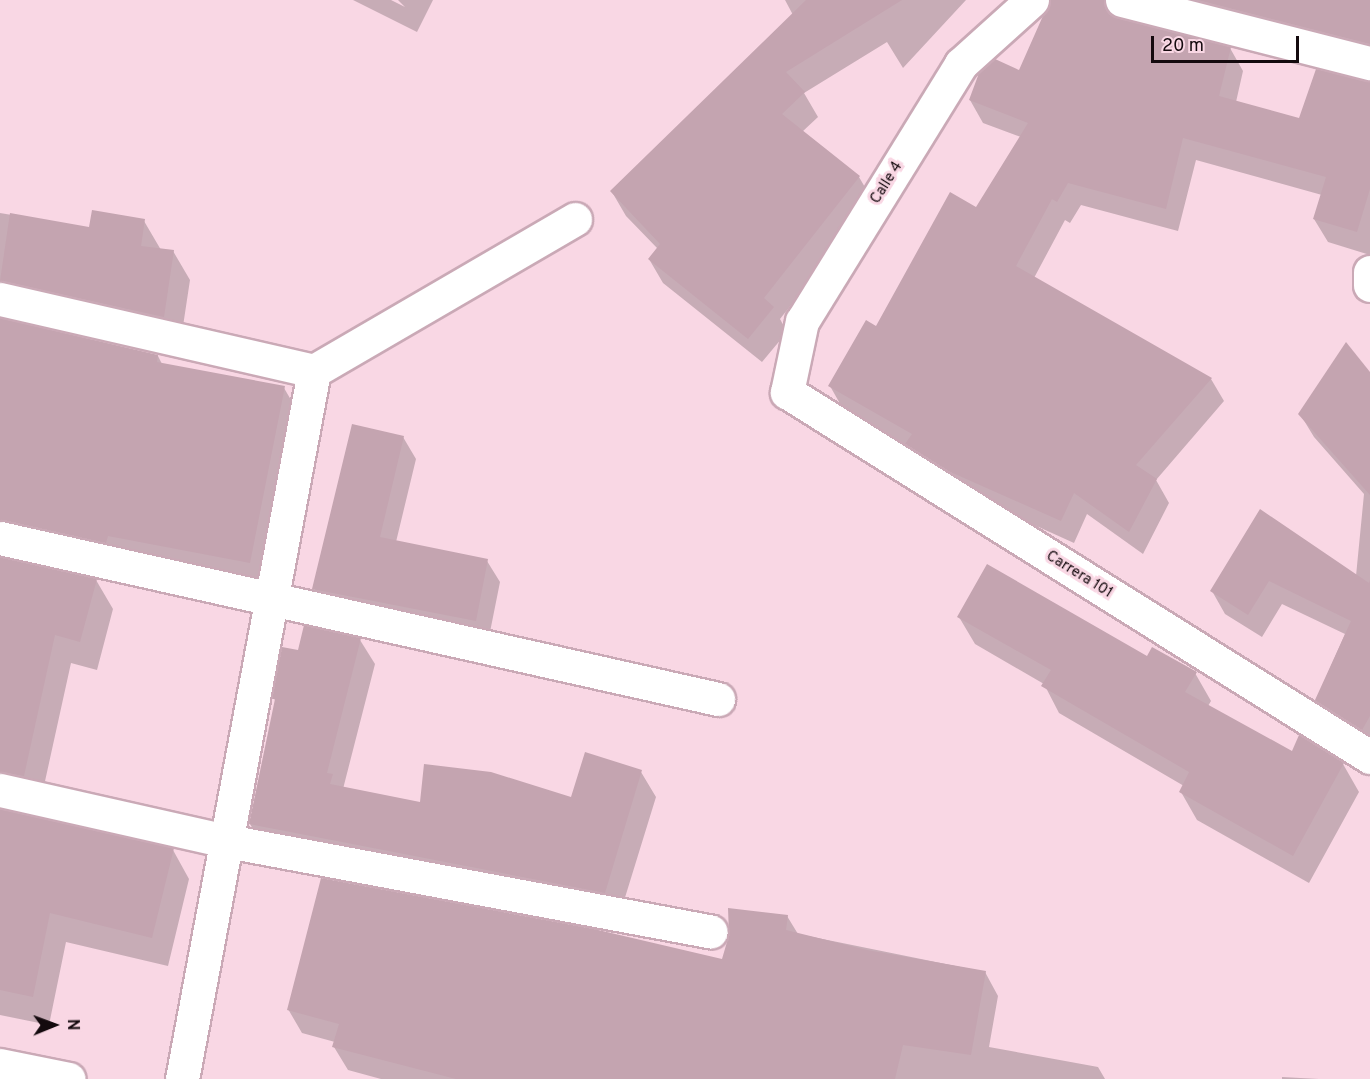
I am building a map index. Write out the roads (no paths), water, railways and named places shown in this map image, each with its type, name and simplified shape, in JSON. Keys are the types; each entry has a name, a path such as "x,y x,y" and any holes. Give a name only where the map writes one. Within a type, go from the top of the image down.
{"street":[{"name":"Calle 4","path":"787,392 802,321 961,64 1032,0"},
{"path":"1122,0 1370,63"},
{"path":"0,299 314,371 575,219"},
{"path":"1370,272 1370,285"},
{"path":"182,1079 314,371"},
{"name":"Carrera 101","path":"787,392 1370,757"},
{"path":"0,538 718,699"},
{"path":"0,790 227,841 711,932"},
{"path":"0,1065 69,1079"}]}
